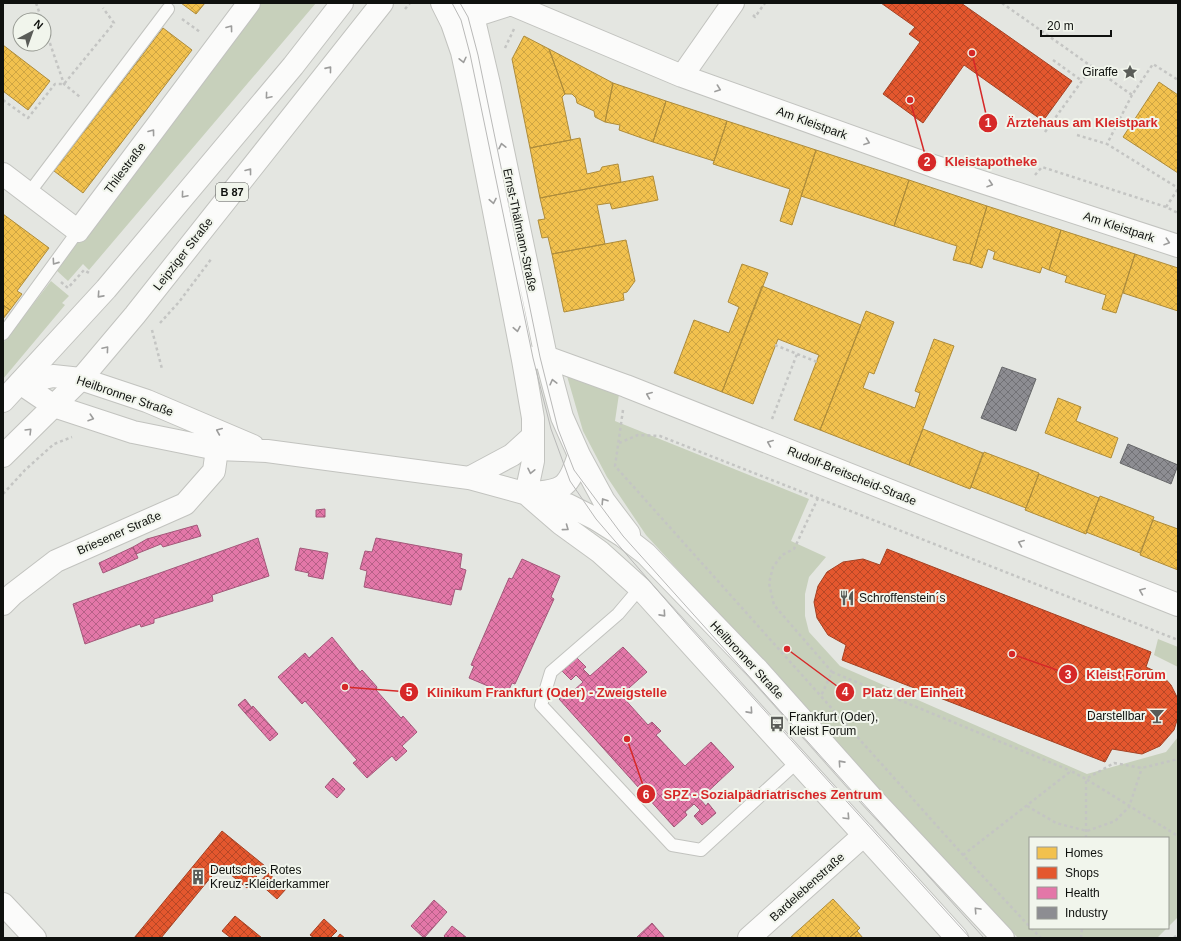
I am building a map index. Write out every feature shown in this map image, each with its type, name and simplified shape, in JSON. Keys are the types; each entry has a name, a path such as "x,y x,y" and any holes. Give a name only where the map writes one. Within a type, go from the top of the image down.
{"street":[{"name":"Thilestraße","path":"78,231 249,3"},
{"name":"B 87","path":"3,401 116,277 293,66 342,3"},
{"name":"Leipziger Straße","path":"3,456 81,379 135,315 382,3"},
{"name":"Ernst-Thälmann-Straße","path":"442,3 452,23 462,52 524,360 533,418 533,461 526,494"},
{"path":"682,76 733,3"},
{"name":"Am Kleistpark","path":"452,23 470,10 511,4 682,76 933,166 1178,246"},
{"name":"Ernst-Thälmann-Straße","path":"470,10 489,84 546,356 562,417 579,455 604,501 646,554"},
{"path":"3,174 78,231"},
{"path":"524,360 546,356"},
{"name":"Rudolf-Breitscheid-Straße","path":"546,356 626,386 1178,605"},
{"name":"Heilbronner Straße","path":"20,383 53,376 81,379 147,401 268,452"},
{"name":"Heilbronner Straße","path":"20,383 54,406 133,432 217,449 268,452 469,478 575,508 623,536 646,554 758,670 872,798 1003,938"},
{"path":"469,478 512,455 533,436"},
{"name":"Briesener Straße","path":"3,604 13,594 56,561 185,504 214,471 217,449"},
{"path":"526,494 552,492 570,481 579,455"},
{"name":"Heilbronner Straße","path":"526,494 560,523 600,552 640,588 957,938"},
{"name":"Bardelebenstraße","path":"749,938 864,835"},
{"path":"3,904 35,938"}],"lane":[{"path":"29,193 168,9"},
{"name":"Thilestraße","path":"3,334 78,231"},
{"path":"640,588 618,614 550,672 541,705 672,845 700,850 797,762"}],"path":[{"path":"1002,3 1132,95"},
{"path":"64,84 114,24 103,8"},
{"path":"168,9 218,45"},
{"path":"52,49 64,84 94,108"},
{"path":"1053,60 1082,81"},
{"path":"1107,144 1132,95 1154,64 1178,80"},
{"path":"1045,132 1092,67"},
{"path":"3,100 28,118 55,84 64,84"},
{"path":"1077,135 1107,144 1178,188 1166,207"},
{"path":"1042,167 1166,207 1178,213"},
{"path":"49,271 68,288 84,270 91,275"},
{"path":"153,331 162,369"},
{"path":"775,345 817,362"},
{"path":"772,419 797,354"},
{"path":"3,494 24,470 54,444 76,435"},
{"path":"1029,925 963,855 615,466 619,443 638,435 660,436 1178,640"},
{"path":"818,498 794,549 782,555 773,567 768,583 774,605 832,672 1071,771 1178,836"},
{"path":"821,696 832,672"},
{"path":"1086,779 1114,763 1142,768 1178,759"},
{"path":"1027,806 1056,823 1087,831 1115,821 1129,807 1142,768"},
{"path":"963,855 1071,771"},
{"path":"1086,779 1086,837"},
{"path":"1033,929 1041,938"},
{"path":"1174,938 1178,934"}],"green space":[{"path":"261,3 316,3 89,270 83,264 68,281 55,269"},
{"path":"51,281 69,296 62,303 65,305 3,379 3,343"},
{"path":"567,376 619,394 615,421 809,499 791,541 826,557 809,577 805,594 805,616 809,632 840,666 1087,774 1166,752 1178,737 1178,917 1169,926 1169,837 1029,837 1029,929 1166,929 1157,938 1018,938 916,831 646,535 607,477 583,431"},
{"path":"1158,639 1178,647 1178,667 1154,655"}],"building: Homes":[{"path":"181,3 205,3 196,14"},
{"path":"163,28 192,50 83,193 54,171"},
{"path":"524,36 549,49 565,94 562,97 571,140 530,148 512,59"},
{"path":"3,45 50,81 28,110 3,91"},
{"path":"549,49 613,83 605,122 595,117 594,111 577,103 576,98 572,94 565,94"},
{"path":"1159,82 1178,95 1178,173 1123,137"},
{"path":"613,83 666,101 653,142 619,130 620,125 605,122"},
{"path":"666,101 727,121 714,161 653,142"},
{"path":"727,121 816,150 792,225 780,221 790,189 713,164"},
{"path":"580,138 587,174 600,171 602,167 618,164 621,182 540,198 530,148"},
{"path":"816,150 909,180 894,226 801,196"},
{"path":"653,176 658,200 612,209 610,203 597,205 605,244 552,254 548,237 542,238 538,220 545,219 540,198"},
{"path":"909,180 987,206 970,264 953,260 957,246 894,226"},
{"path":"987,206 1061,230 1049,270 1042,267 1040,273 993,259 995,252 988,249 982,268 970,264"},
{"path":"3,214 49,248 17,291 22,294 10,310 3,305"},
{"path":"1061,230 1135,254 1116,313 1102,309 1106,295 1065,282 1067,276 1049,270"},
{"path":"626,240 635,281 627,292 623,293 624,300 564,312 552,254"},
{"path":"1135,254 1178,268 1178,311 1123,293"},
{"path":"742,264 768,273 722,392 674,373 694,320 729,333 739,307 728,302"},
{"path":"762,286 861,325 820,430 794,420 819,355 778,339 753,404 722,392"},
{"path":"3,305 10,310 3,319"},
{"path":"866,311 894,322 874,374 869,372 863,388 915,408 920,393 915,391 934,339 954,346 909,465 820,430"},
{"path":"1058,398 1081,407 1076,421 1118,438 1111,458 1045,433"},
{"path":"923,429 983,453 970,489 909,465"},
{"path":"984,452 1039,473 1026,508 971,487"},
{"path":"1039,474 1099,498 1086,534 1025,510"},
{"path":"1100,496 1154,517 1140,553 1086,532"},
{"path":"1153,520 1178,529 1178,570 1140,555"},
{"path":"833,899 860,928 857,931 849,938 790,938"},
{"path":"857,931 863,938 849,938"}],"building: Shops":[{"path":"881,3 961,3 1072,81 1043,121 964,65 923,123 883,94 920,42 909,34 915,27"},
{"path":"887,549 1151,652 1146,667 1161,674 1171,685 1178,699 1178,717 1174,730 1160,746 1142,754 1112,749 1105,762 842,660 846,645 828,635 817,618 814,602 818,586 827,572 843,562 863,559 880,565"},
{"name":"Deutsches Rotes Kreuz -Kleiderkammer","path":"222,831 265,866 247,888 220,866 161,938 134,938"},
{"path":"268,873 286,889 277,899 259,883"},
{"path":"235,916 262,938 231,938 222,931"},
{"path":"324,919 337,931 330,938 314,938 310,935"},
{"path":"340,934 345,938 337,938"}],"building: Health":[{"path":"325,509 325,517 316,517 316,510"},
{"path":"197,525 201,536 163,547 161,544 136,554 133,547 147,539"},
{"path":"258,538 269,576 212,595 213,601 154,619 154,623 141,627 140,624 85,644 73,604"},
{"path":"376,538 462,554 460,568 466,570 461,590 455,589 451,605 364,587 367,571 360,569 365,551 372,552"},
{"path":"133,547 138,558 103,573 99,563"},
{"path":"300,548 328,553 323,579 308,576 309,573 295,570"},
{"path":"522,559 560,576 551,597 554,599 515,684 512,683 507,694 469,678 474,666 471,665 509,578 512,579"},
{"path":"332,637 360,672 362,670 377,687 376,690 401,718 403,716 417,732 402,746 407,751 396,761 392,756 367,778 353,763 357,760 305,701 302,704 278,677 305,653 309,658"},
{"path":"623,647 647,672 621,695 648,725 652,722 661,731 656,735 685,766 711,742 734,767 700,799 706,806 708,803 716,813 702,825 694,816 700,810 694,804 685,812 687,815 674,827 559,699 570,689 572,692 583,682 576,675 571,680 562,671 577,658 586,667 583,669 590,676"},
{"path":"245,699 252,708 245,713 238,705"},
{"path":"253,706 278,734 270,741 245,713"},
{"path":"333,778 345,789 337,798 325,787"},
{"path":"434,900 447,912 424,938 411,926"},
{"path":"652,923 665,938 636,938"},
{"path":"452,926 467,938 446,938 444,936"}],"building: Industry":[{"path":"1002,367 1036,379 1016,431 981,418"},
{"path":"1128,444 1178,465 1171,484 1120,463"}],"tram line":[{"path":"452,3 461,20 470,54 533,358 551,429 570,481 596,519 690,628 970,938"},
{"path":"460,3 468,17 478,55 540,357 558,429 574,470 623,536 984,938"}],"place":[{"name":"Ärztehaus am Kleistpark","path":"972,53"},
{"name":"Giraffe","path":"1130,72"},
{"name":"Kleistapotheke","path":"910,100"},
{"name":"Schroffenstein´s","path":"847,598"},
{"name":"Platz der Einheit","path":"787,649"},
{"name":"Kleist Forum","path":"1012,654"},
{"name":"Klinikum Frankfurt (Oder) - Zweigstelle","path":"345,687"},
{"name":"Darstellbar","path":"1157,716"},
{"name":"Frankfurt (Oder), Kleist Forum","path":"777,724"},
{"name":"SPZ - Sozialpädriatrisches Zentrum","path":"627,739"},
{"name":"Deutsches Rotes Kreuz -Kleiderkammer","path":"198,877"}]}
